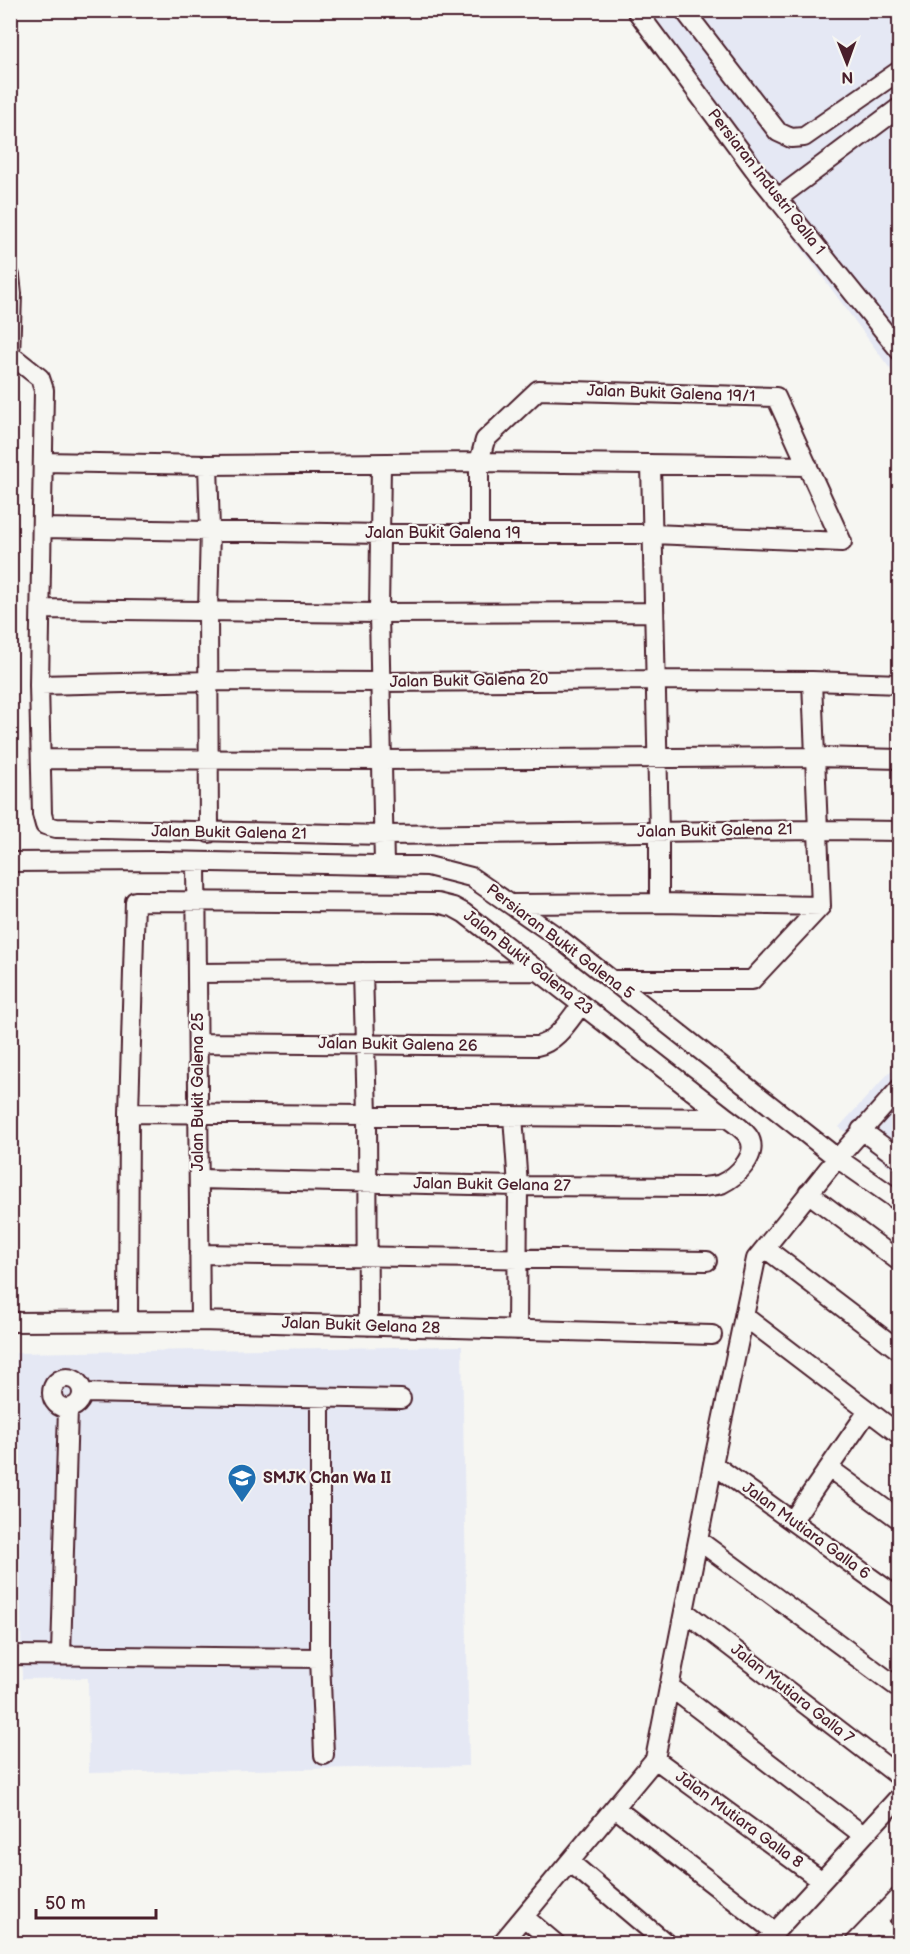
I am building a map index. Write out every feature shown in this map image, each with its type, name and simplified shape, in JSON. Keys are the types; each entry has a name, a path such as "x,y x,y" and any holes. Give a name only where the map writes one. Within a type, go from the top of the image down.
{"street":[{"name":"Persiaran Industri Galla 1","path":"636,10 777,199 900,351"},
{"path":"684,10 778,132 791,138 804,137 899,71"},
{"path":"777,199 900,107"},
{"path":"10,276 11,356"},
{"name":"Jalan Bukit Galena 21","path":"11,356 40,378 44,390 39,685 42,814 45,825 56,828 209,833 384,836 900,831"},
{"name":"Jalan Bukit Galena 19/1","path":"479,462 485,440 538,390 776,397 842,542"},
{"path":"43,462 208,465 479,462 808,466"},
{"path":"479,462 479,533"},
{"path":"381,464 380,613 384,865"},
{"path":"651,464 659,903"},
{"path":"208,465 210,530 209,833"},
{"name":"Jalan Bukit Galena 19","path":"43,528 381,534 653,534 842,542"},
{"path":"41,609 380,613 654,612"},
{"name":"Jalan Bukit Galena 20","path":"39,685 209,681 656,680 900,684"},
{"path":"613,980 752,980 821,906 812,681"},
{"path":"41,759 382,760 816,757 900,759"},
{"name":"Persiaran Bukit Galena 5","path":"10,862 428,866 471,877 556,936 837,1158 900,1202"},
{"name":"Jalan Bukit Galena 25","path":"196,862 200,1321"},
{"name":"Jalan Bukit Galena 23","path":"129,1113 135,901 437,903 453,907 464,913 748,1134"},
{"path":"510,904 659,903 821,906"},
{"path":"197,973 540,971"},
{"path":"363,972 368,1182 368,1326"},
{"name":"Jalan Bukit Galena 26","path":"198,1043 537,1046 553,1039 580,1005"},
{"path":"501,1944 655,1760 756,1259 837,1158 900,1088"},
{"path":"128,1321 129,1113 727,1118"},
{"path":"513,1116 518,1186 517,1330"},
{"path":"861,1130 900,1159"},
{"name":"Jalan Bukit Gelana 27","path":"199,1179 518,1186 702,1187 720,1184 736,1175 747,1162 751,1150 748,1134"},
{"path":"808,1193 900,1262"},
{"path":"765,1248 900,1351"},
{"path":"199,1254 707,1261"},
{"path":"744,1316 900,1435"},
{"name":"Jalan Bukit Gelana 28","path":"10,1322 200,1321 712,1335"},
{"path":"67,1378 73,1379 81,1387 82,1393 78,1404 68,1408 57,1404 52,1393 56,1383 67,1378"},
{"path":"82,1393 401,1399"},
{"path":"320,1398 320,1658 324,1755"},
{"path":"61,1655 68,1408"},
{"path":"792,1521 868,1411"},
{"name":"Jalan Mutiara Galla 6","path":"713,1464 900,1599"},
{"path":"829,1467 900,1520"},
{"path":"698,1540 900,1689"},
{"name":"Jalan Mutiara Galla 7","path":"684,1611 900,1777"},
{"path":"10,1655 320,1658"},
{"path":"669,1686 863,1835"},
{"name":"Jalan Mutiara Galla 8","path":"655,1760 822,1881"},
{"path":"615,1808 769,1938 900,1796"},
{"path":"570,1862 667,1944"},
{"path":"854,1944 900,1896"},
{"path":"524,1917 556,1944"},
{"path":"875,1921 898,1944"}],"shaded area":[{"path":"627,11 899,11 899,381"},
{"path":"899,1062 899,1174 839,1127"},
{"name":"SMJK Chan Wa II","path":"462,1346 469,1766 89,1773 88,1678 22,1679 16,1353"}],"place":[{"name":"SMJK Chan Wa II","path":"242,1504"}]}
